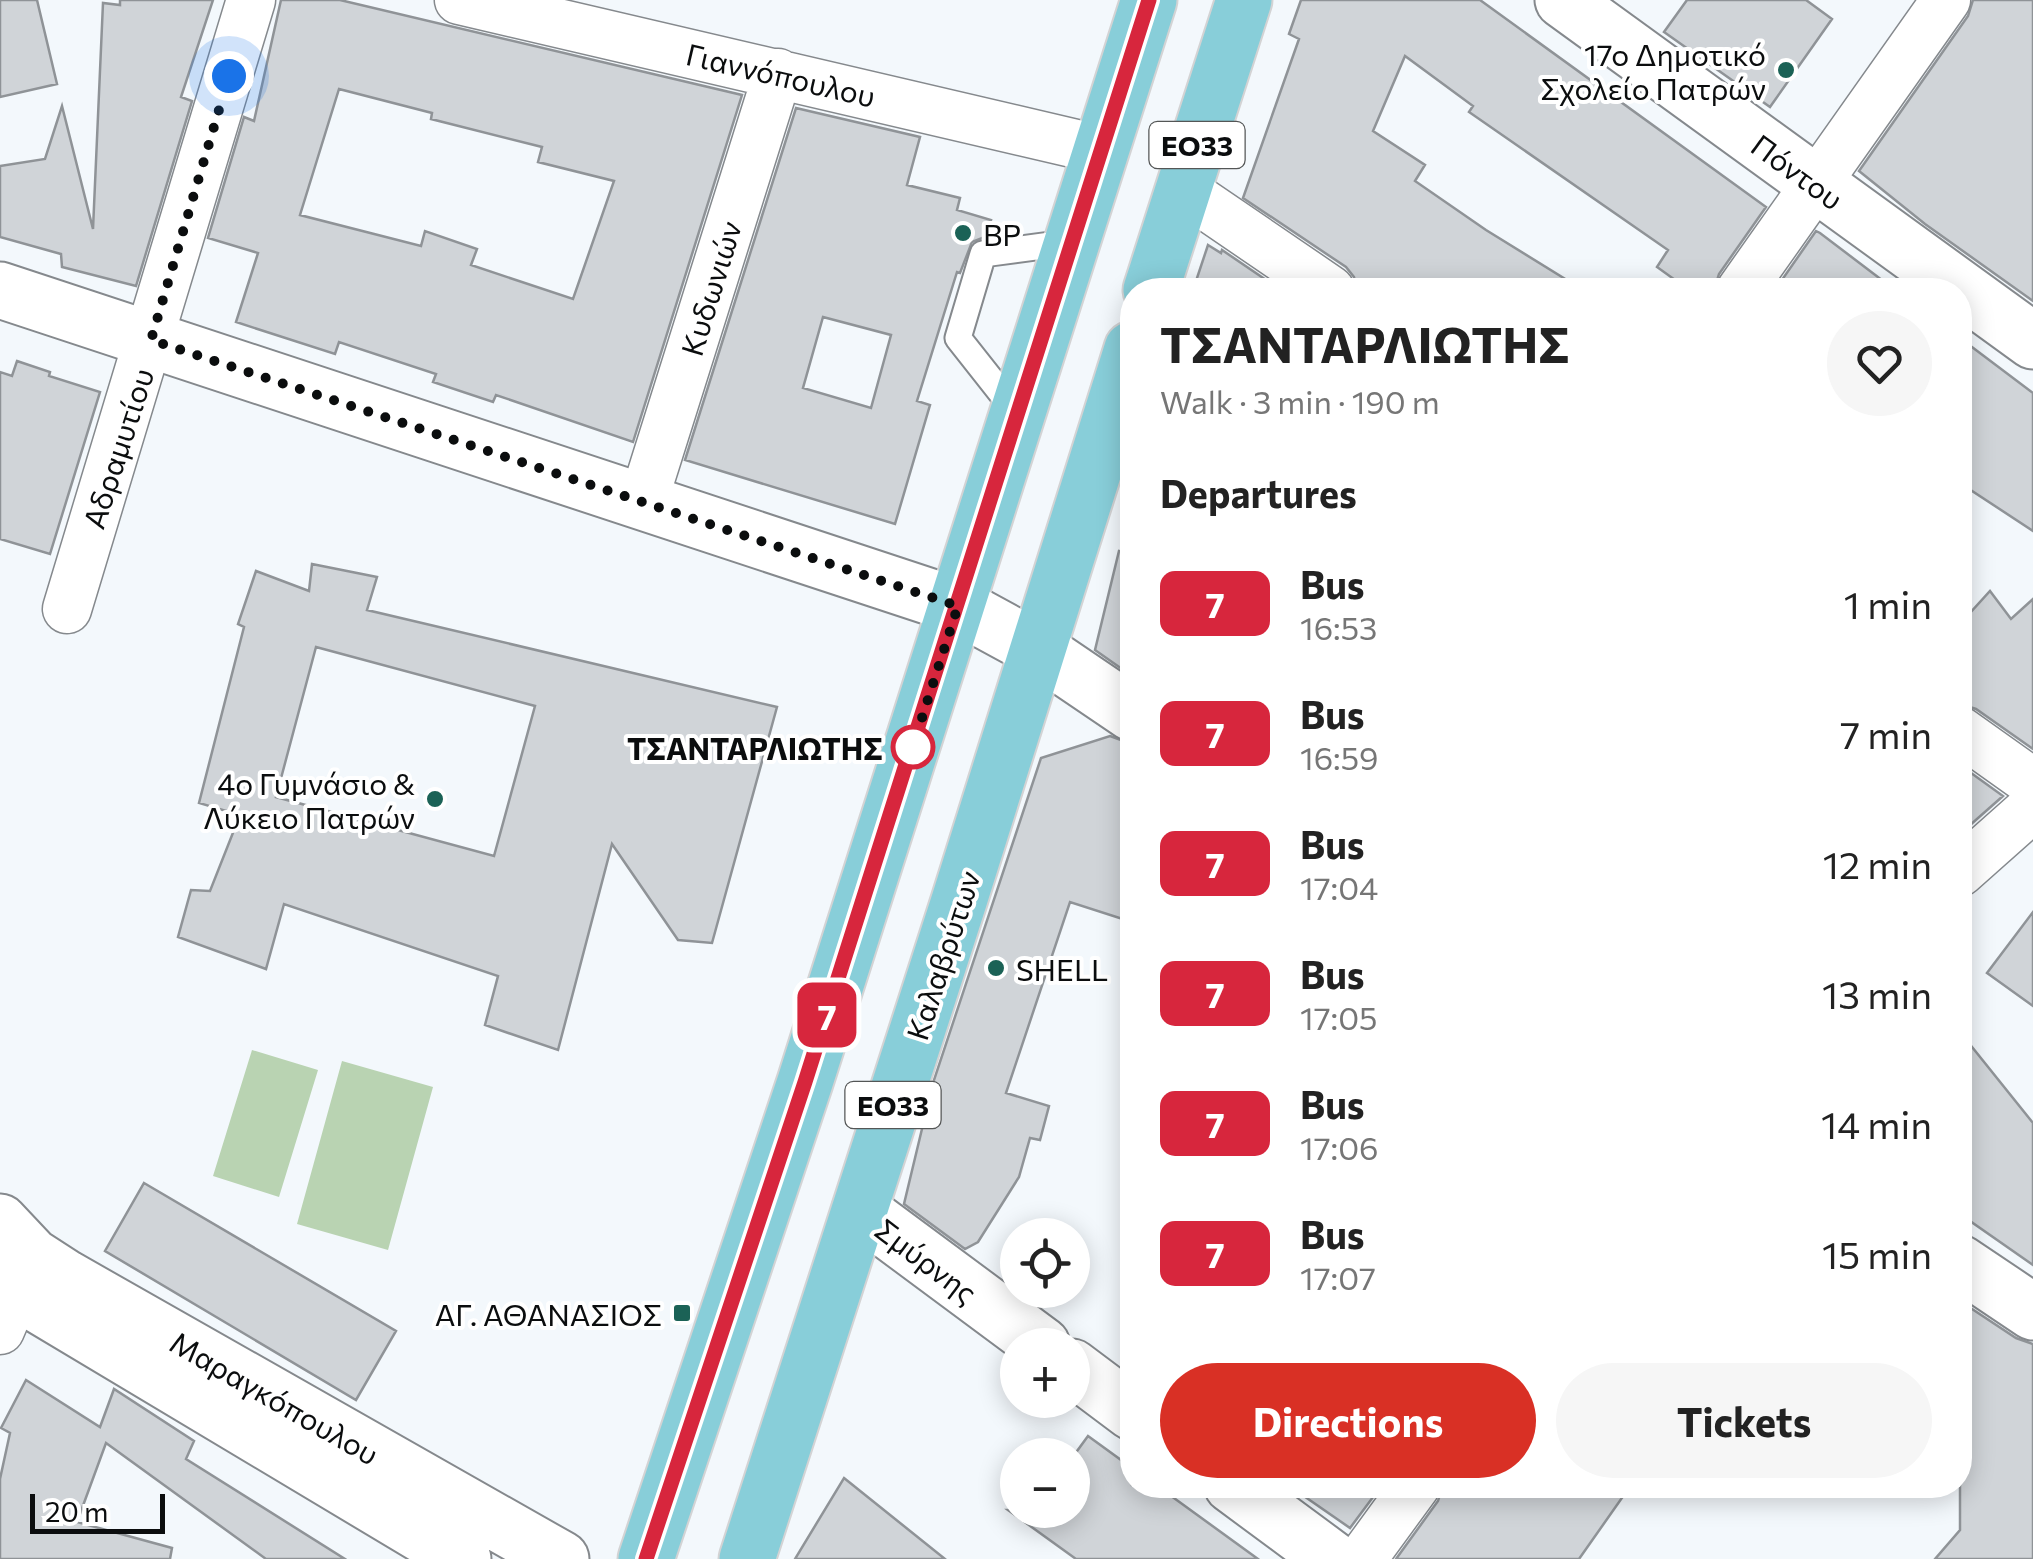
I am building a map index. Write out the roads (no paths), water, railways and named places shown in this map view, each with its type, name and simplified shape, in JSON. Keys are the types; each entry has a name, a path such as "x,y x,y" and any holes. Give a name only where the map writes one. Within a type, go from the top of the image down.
{"main road":[{"name":"ΕΟ33","path":"646,1559 958,606 1149,0"},
{"name":"ΕΟ33","path":"1155,278 1244,0"},
{"name":"Καλαβρύτων","path":"746,1559 1120,388"}],"street":[{"name":"Αδραμυτίου","path":"67,608 252,0"},
{"name":"Γιαννόπουλου","path":"459,0 1102,150"},
{"name":"Πόντου","path":"1563,0 1945,278"},
{"path":"1749,278 1946,0"},
{"name":"Κυδωνιών","path":"643,502 778,73"},
{"path":"1182,190 1312,278"},
{"path":"0,290 958,606 1039,650 1120,704"},
{"name":"Πόντου","path":"1972,298 2033,342"},
{"path":"1972,740 2033,783"},
{"path":"1972,861 2033,808"},
{"name":"Σμύρνης","path":"860,1210 1019,1328"},
{"path":"1972,1271 2033,1312"},
{"name":"Μαραγκόπουλου","path":"9,1277 463,1559"},
{"name":"Μαραγκόπουλου","path":"9,1277 83,1288 561,1559"},
{"path":"1090,1380 1120,1403"},
{"path":"1250,1498 1332,1559"},
{"path":"1362,1559 1407,1498"}],"lane":[{"path":"1018,414 958,338 983,254 1073,242"}],"place":[{"name":"17ο Δημοτικό Σχολείο Πατρών","path":"1786,70"},
{"name":"BP","path":"963,233"},
{"name":"ΤΣΑΝΤΑΡΛΙΩΤΗΣ","path":"913,747"},
{"name":"4ο Γυμνάσιο & Λύκειο Πατρών","path":"435,799"},
{"name":"SHELL","path":"996,968"},
{"name":"ΑΓ. ΑΘΑΝΑΣΙΟΣ","path":"682,1313"}]}
